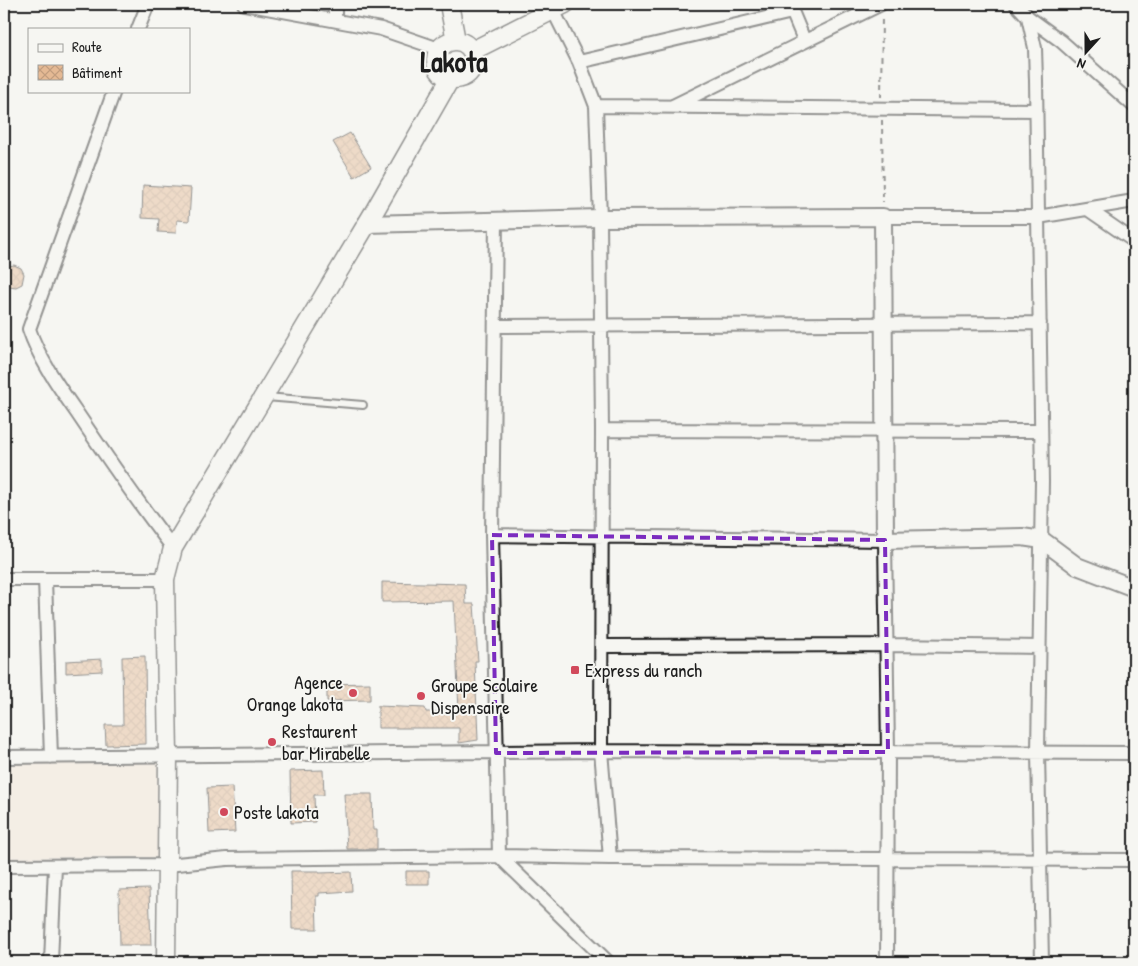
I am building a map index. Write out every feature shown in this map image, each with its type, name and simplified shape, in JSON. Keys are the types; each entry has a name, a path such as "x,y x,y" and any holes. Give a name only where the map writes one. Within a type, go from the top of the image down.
{"main road":[{"path":"449,4 456,41"},
{"path":"472,51 559,7"},
{"path":"456,41 462,42 472,51 474,62 470,72 461,78 450,79 437,68 436,58 439,49 446,42 456,41"},
{"path":"164,961 168,756 165,579 173,548 450,79"}],"street":[{"path":"138,28 148,4"},
{"path":"244,4 380,29 439,49"},
{"path":"335,4 336,20"},
{"path":"670,107 881,4"},
{"path":"1016,4 1028,17 1061,42 1134,106"},
{"path":"559,7 596,106 600,218 602,430 603,646 601,751 610,858"},
{"path":"579,62 790,8 804,40"},
{"path":"1028,17 1035,48 1040,323 1042,540 1038,752 1042,962"},
{"path":"114,92 29,329 36,348 67,398 126,486 173,548"},
{"path":"596,106 1036,110"},
{"path":"366,224 600,218 1038,217 1134,201"},
{"path":"1089,210 1134,241"},
{"path":"883,217 885,326 883,430 888,752 887,962"},
{"path":"496,222 492,535 499,856 607,962"},
{"path":"495,326 600,324 885,326 1040,323"},
{"path":"602,430 1040,431"},
{"path":"492,535 885,540 1022,537 1042,540 1077,566 1134,588"},
{"path":"46,579 52,757"},
{"path":"4,580 165,579"},
{"path":"603,646 886,645 1039,647"},
{"path":"4,757 601,751 1134,753"},
{"path":"4,866 167,865 226,859 499,856 1134,860"},
{"path":"52,962 55,866"}],"lane":[{"path":"262,397 364,405"}],"highlighted area":[{"path":"492,535 885,540 888,752 496,753"}],"shaded area":[{"path":"158,760 158,857 4,858 4,761"}],"building":[{"path":"350,133 371,167 354,177 333,142"},
{"path":"143,185 191,188 189,221 177,220 176,233 158,232 159,219 142,218"},
{"path":"14,265 21,268 24,274 22,284 16,287 9,286 4,280 4,267"},
{"path":"382,582 465,584 466,604 474,604 478,661 475,661 478,740 459,743 459,728 378,728 378,706 425,708 426,712 459,712 454,601 382,602"},
{"path":"145,656 146,744 106,745 105,725 123,725 122,657"},
{"path":"102,659 102,671 66,673 66,661"},
{"path":"370,683 370,700 327,701 327,684"},
{"path":"323,770 324,795 314,795 315,822 291,823 290,771"},
{"path":"232,787 235,832 209,833 207,788"},
{"path":"344,794 372,794 373,830 377,830 377,849 347,849"},
{"path":"291,871 319,871 319,873 351,872 352,891 319,893 319,896 316,896 317,929 292,929"},
{"path":"406,871 429,871 429,884 406,884"},
{"path":"149,889 151,945 120,945 119,890"}],"place":[{"name":"Express du ranch","path":"575,670"},
{"name":"Agence Orange lakota","path":"353,693"},
{"name":"Groupe Scolaire Dispensaire","path":"421,696"},
{"name":"Restaurent bar Mirabelle","path":"272,742"},
{"name":"Poste lakota","path":"224,812"}],"district":[{"name":"Lakota","path":"454,61"}]}
